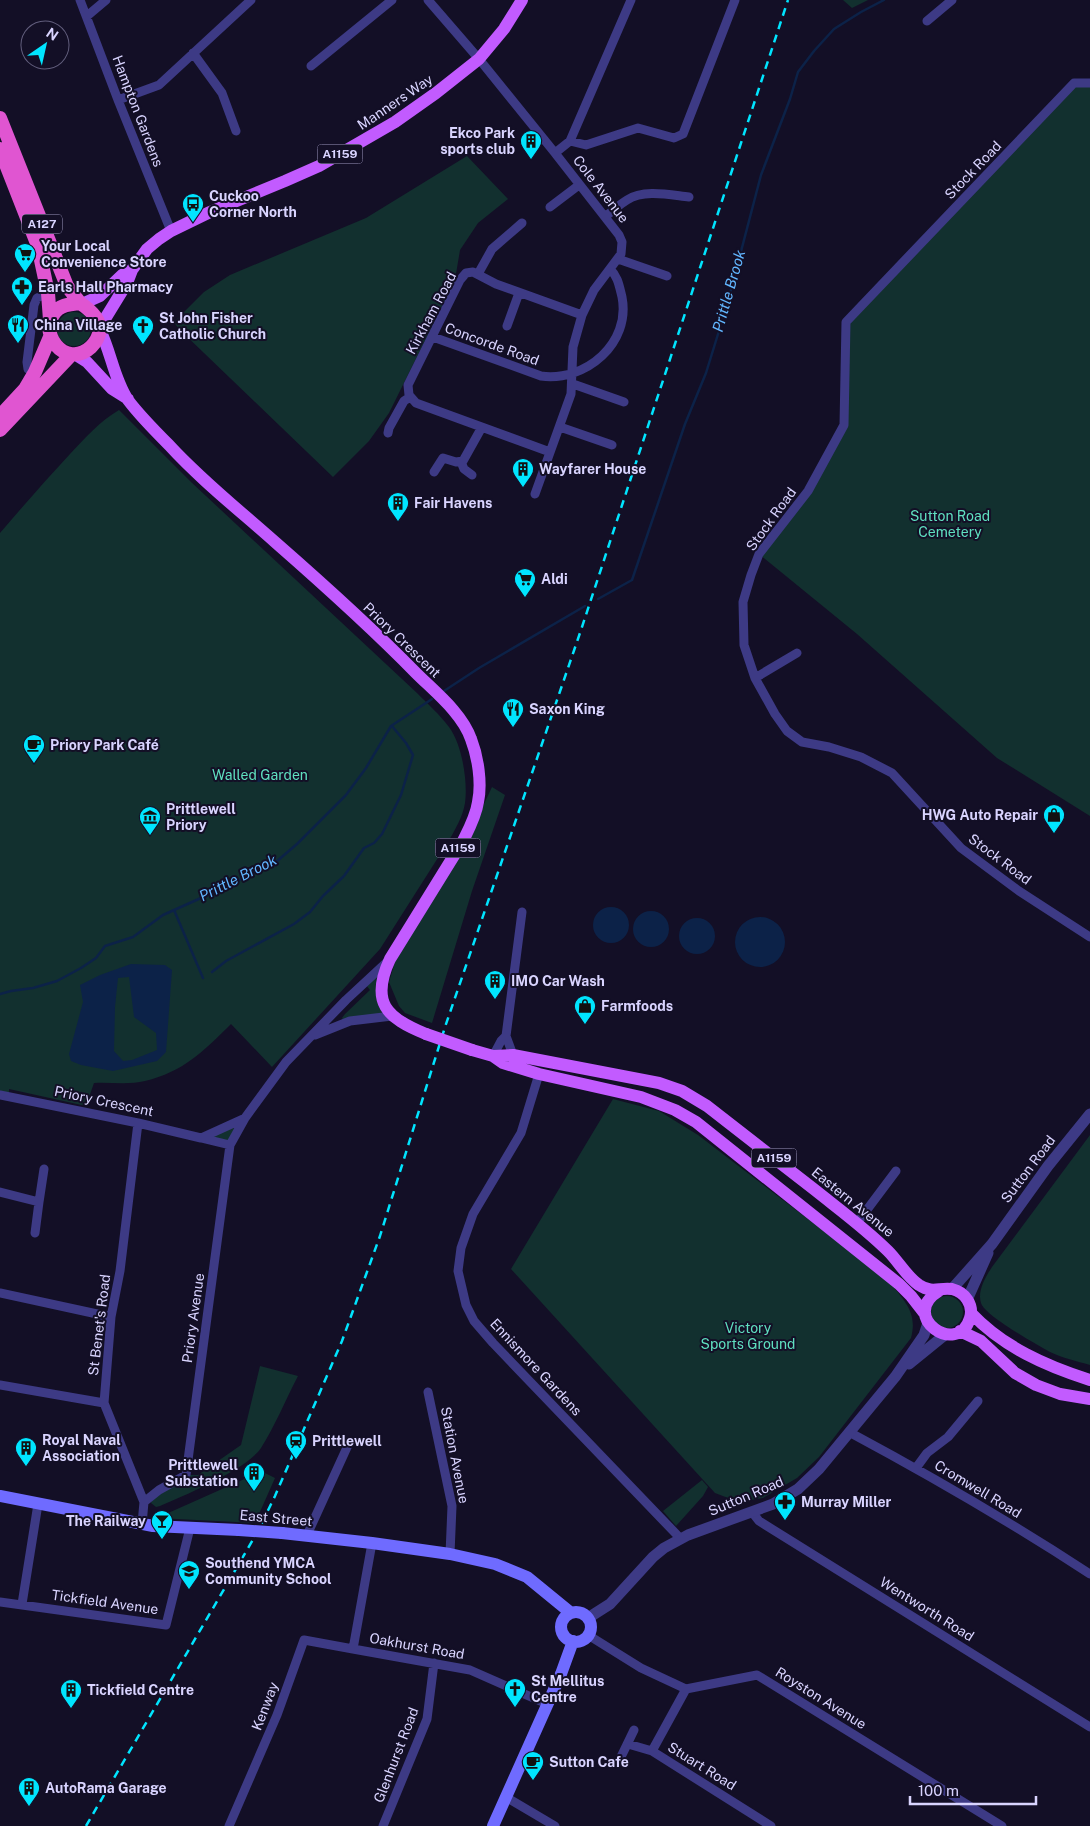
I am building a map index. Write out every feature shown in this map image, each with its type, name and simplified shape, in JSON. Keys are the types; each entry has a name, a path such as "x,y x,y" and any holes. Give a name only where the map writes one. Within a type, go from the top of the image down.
{"highway":[{"name":"A127","path":"0,118 67,286 81,303"},
{"name":"A127","path":"0,149 43,263 50,320"},
{"path":"0,416 24,389 50,336 50,320 58,309 63,306 81,303 96,318 100,328 94,344 83,353 73,355 58,349 50,336"},
{"path":"0,430 73,355"}],"main road":[{"name":"Manners Way","path":"100,328 127,283 132,270 148,249 171,231 210,212 285,181 347,150 395,122 479,59 504,28 522,0"},
{"name":"Manners Way","path":"81,303 100,296 122,276 132,270"},
{"name":"Priory Crescent","path":"100,328 112,366 128,399 170,446 222,496 402,658 450,708 464,725 471,739 479,785 478,802 473,821 463,841 382,975 380,990 383,1001 392,1016"},
{"name":"Priory Crescent","path":"73,355 93,368 112,390 128,399"},
{"name":"Eastern Avenue","path":"392,1016 426,1034 493,1056 513,1056 659,1083 682,1092 707,1106 857,1223 889,1252 919,1285 929,1290 952,1289"},
{"name":"Eastern Avenue","path":"493,1056 503,1064 539,1074 641,1097 675,1110 696,1122 899,1284 911,1296 933,1328 946,1334"},
{"path":"952,1289 958,1291 967,1300 971,1313 984,1328 1022,1352 1063,1371 1090,1380"},
{"path":"927,1318 928,1300 939,1290"},
{"path":"946,1334 960,1331 968,1323 971,1313"},
{"path":"960,1331 982,1341 1015,1373 1036,1385 1060,1394 1090,1399"},
{"name":"East Street","path":"0,1496 142,1524 282,1532 450,1554 495,1564 527,1576 571,1613"},
{"name":"East Street","path":"544,1590 561,1624"},
{"path":"580,1612 588,1618 591,1627 588,1636 582,1640 574,1641 564,1635 561,1624 566,1615 571,1613 580,1612"},
{"path":"494,1826 574,1641"}],"street":[{"name":"Hampton Gardens","path":"80,0 171,231"},
{"path":"87,16 106,0"},
{"path":"118,100 159,84 251,0"},
{"path":"311,66 392,0"},
{"name":"Cole Avenue","path":"428,0 556,153 619,235 622,249 618,259"},
{"path":"556,153 570,141 631,0"},
{"path":"570,141 586,145 638,128 674,138 683,134 735,0"},
{"path":"927,21 952,0"},
{"path":"193,54 222,93 236,131"},
{"name":"Stock Road","path":"1090,83 1074,83 846,322 844,425 808,491 759,554 743,602 744,645 755,678 787,732 802,742 829,747 861,757 892,773 961,848 1019,891 1090,937"},
{"path":"550,207 579,185"},
{"path":"605,217 628,199 636,196 666,194 689,197"},
{"path":"478,274 492,248 522,223"},
{"path":"535,494 560,427 573,384 573,347 582,315 594,290 618,259 667,276"},
{"name":"Concorde Road","path":"433,337 541,376 548,377 572,373 589,366 604,356 615,340 624,312 618,280 610,269"},
{"name":"Kirkham Road","path":"388,433 388,428 404,401 410,397 408,385 463,276 470,272 478,274 496,284 582,315"},
{"path":"32,370 27,362 35,301 37,298 48,293"},
{"path":"507,326 519,293"},
{"path":"573,384 624,402"},
{"path":"410,397 416,403 550,452"},
{"path":"434,472 443,458 456,462 461,462 465,459 482,427"},
{"path":"560,427 612,445"},
{"path":"461,462 464,469 472,475"},
{"path":"755,678 797,653"},
{"path":"513,1056 506,1036 522,912"},
{"name":"Priory Crescent","path":"201,1138 245,1118 286,1062 346,1000 390,959"},
{"name":"Priory Crescent","path":"311,1037 350,1021 392,1016"},
{"path":"493,1056 506,1036"},
{"name":"Ennismore Gardens","path":"539,1074 521,1133 473,1214 461,1248 458,1271 466,1305 474,1320 493,1343 680,1538"},
{"name":"Priory Crescent","path":"0,1095 138,1123 230,1146"},
{"name":"Sutton Road","path":"952,1289 992,1244 1048,1166 1090,1114"},
{"name":"Priory Avenue","path":"144,1502 186,1475 230,1146 245,1118"},
{"name":"St Benet's Road","path":"138,1123 120,1271 111,1317 104,1403 144,1502 142,1524"},
{"path":"35,1233 44,1169"},
{"path":"857,1223 896,1171"},
{"path":"0,1192 39,1202"},
{"name":"Sutton Road","path":"967,1300 992,1244"},
{"path":"0,1293 111,1317"},
{"name":"Sutton Road","path":"588,1618 610,1604 653,1557 680,1538 773,1504 798,1489 819,1469 894,1377 924,1335 927,1318"},
{"name":"Sutton Road","path":"894,1377 946,1334"},
{"path":"0,1385 104,1403"},
{"name":"Station Avenue","path":"428,1392 452,1506 450,1554"},
{"path":"916,1468 927,1453 948,1437 978,1401"},
{"name":"Cromwell Road","path":"849,1432 916,1468 1040,1541 1090,1574"},
{"path":"307,1535 349,1443"},
{"path":"22,1604 38,1504"},
{"name":"Wentworth Road","path":"752,1512 758,1521 1090,1727"},
{"name":"Tickfield Avenue","path":"0,1602 166,1625 190,1528"},
{"name":"Oakhurst Road","path":"372,1543 353,1649 470,1670 548,1704"},
{"path":"588,1636 641,1668 686,1689"},
{"name":"Kenway","path":"229,1826 277,1715 304,1640 353,1649"},
{"name":"Glenhurst Road","path":"383,1826 427,1719 434,1663"},
{"name":"Royston Avenue","path":"686,1689 757,1675 1002,1826"},
{"name":"Stuart Road","path":"686,1689 652,1751 771,1826"},
{"path":"619,1760 634,1730"},
{"path":"628,1744 652,1751"},
{"path":"506,1797 555,1826"}],"green space":[{"path":"843,0 868,0 852,8"},
{"name":"Sutton Road Cemetery","path":"1074,83 1090,83 1090,816 997,758 857,634 759,554 808,491 843,425 846,322"},
{"path":"467,156 508,199 478,223 460,250 455,280 389,413 369,441 333,477 178,328 174,322 204,292 230,275 366,218"},
{"path":"74,312 81,313 86,317 90,322 90,336 86,341 81,345 74,346 67,345 62,341 58,336 57,329 58,322 62,317 67,313"},
{"name":"Walled Garden","path":"119,410 191,482 442,718 454,734 461,753 466,794 462,813 453,833 380,949 272,1067 231,1024 202,1052 171,1072 139,1082 94,1083 86,1106 9,1089 9,1093 0,1091 0,533 87,436 105,419"},
{"path":"492,787 505,795 472,891 432,1023 405,1013 399,1006 389,982 395,962 466,842"},
{"path":"378,971 384,1013 343,1020 342,1018 345,1014 370,990 366,985"},
{"name":"Victory Sports Ground","path":"613,1099 659,1111 698,1135 889,1281 911,1314 913,1329 911,1338 819,1457 797,1478 763,1498 736,1501 715,1493 511,1269"},
{"path":"245,1118 230,1145 201,1138"},
{"path":"1090,1135 1090,1365 1055,1354 1023,1337 984,1308 981,1303 980,1294 992,1267"},
{"path":"947,1296 953,1297 958,1301 962,1306 962,1318 958,1323 953,1327 947,1328 941,1327 936,1323 932,1318 931,1312 932,1306 936,1301 941,1297"},
{"path":"260,1366 298,1376 261,1448 242,1465 229,1473 199,1489 156,1507 151,1503 152,1500 186,1475 198,1475 241,1445"},
{"path":"265,1473 275,1478 255,1523 157,1518 249,1477"},
{"path":"702,1480 708,1487 703,1496 676,1526 663,1511"}],"water":[{"path":"257,770 261,770 265,776 261,782 257,782 253,778 253,774"},
{"path":"611,907 624,912 629,925 624,938 611,943 598,938 593,925 598,912"},
{"path":"651,911 663,917 669,929 663,941 651,947 639,941 633,929 639,917"},
{"path":"760,917 774,921 781,928 785,942 781,956 774,963 760,967 746,963 739,956 735,942 739,928 746,921"},
{"path":"697,918 704,919 710,923 714,929 714,943 710,949 704,953 697,954 690,953 684,949 680,943 679,936 680,929 684,923 690,919"},
{"path":"131,964 165,965 172,970 166,1052 157,1061 113,1071 81,1065 71,1061 69,1054 83,1002 80,985 100,975","holes":["129,977 134,1017 156,1033 157,1050 132,1060 123,1061 114,1051 118,978"]}],"waterway":[{"name":"Prittle Brook","path":"598,599 632,580 685,424 706,373 727,305 761,175 790,99 798,72 834,29 884,0"},
{"name":"Prittle Brook","path":"444,691 479,668 585,606"},
{"name":"Prittle Brook","path":"0,994 57,981 96,958 105,946 133,937 163,915 276,862 297,844 346,795 366,768 391,726 432,699"},
{"path":"212,972 226,961 294,924 310,912 323,896 344,876 364,848 374,843 382,834 401,795 413,755 392,726"},
{"path":"174,910 203,978"}],"railway":[{"path":"86,1826 258,1531 342,1341 380,1236 445,1027 581,630 788,0"}],"place":[{"name":"Ekco Park sports club","path":"531,160"},
{"name":"Cuckoo Corner North","path":"193,223"},
{"name":"Your Local Convenience Store","path":"25,273"},
{"name":"Earls Hall Pharmacy","path":"22,306"},
{"name":"China Village","path":"18,344"},
{"name":"St John Fisher Catholic Church","path":"143,345"},
{"name":"Wayfarer House","path":"523,488"},
{"name":"Fair Havens","path":"398,522"},
{"name":"Aldi","path":"525,598"},
{"name":"Saxon King","path":"513,728"},
{"name":"Priory Park Café","path":"34,764"},
{"name":"HWG Auto Repair","path":"1054,834"},
{"name":"Prittlewell Priory","path":"150,836"},
{"name":"IMO Car Wash","path":"495,1000"},
{"name":"Farmfoods","path":"585,1025"},
{"name":"Prittlewell","path":"296,1460"},
{"name":"Royal Naval Association","path":"26,1467"},
{"name":"Prittlewell Substation","path":"254,1492"},
{"name":"Murray Miller","path":"785,1521"},
{"name":"The Railway","path":"162,1540"},
{"name":"Southend YMCA Community School","path":"189,1590"},
{"name":"St Mellitus Centre","path":"515,1708"},
{"name":"Tickfield Centre","path":"71,1709"},
{"name":"Sutton Cafe","path":"533,1781"},
{"name":"AutoRama Garage","path":"29,1807"}]}
